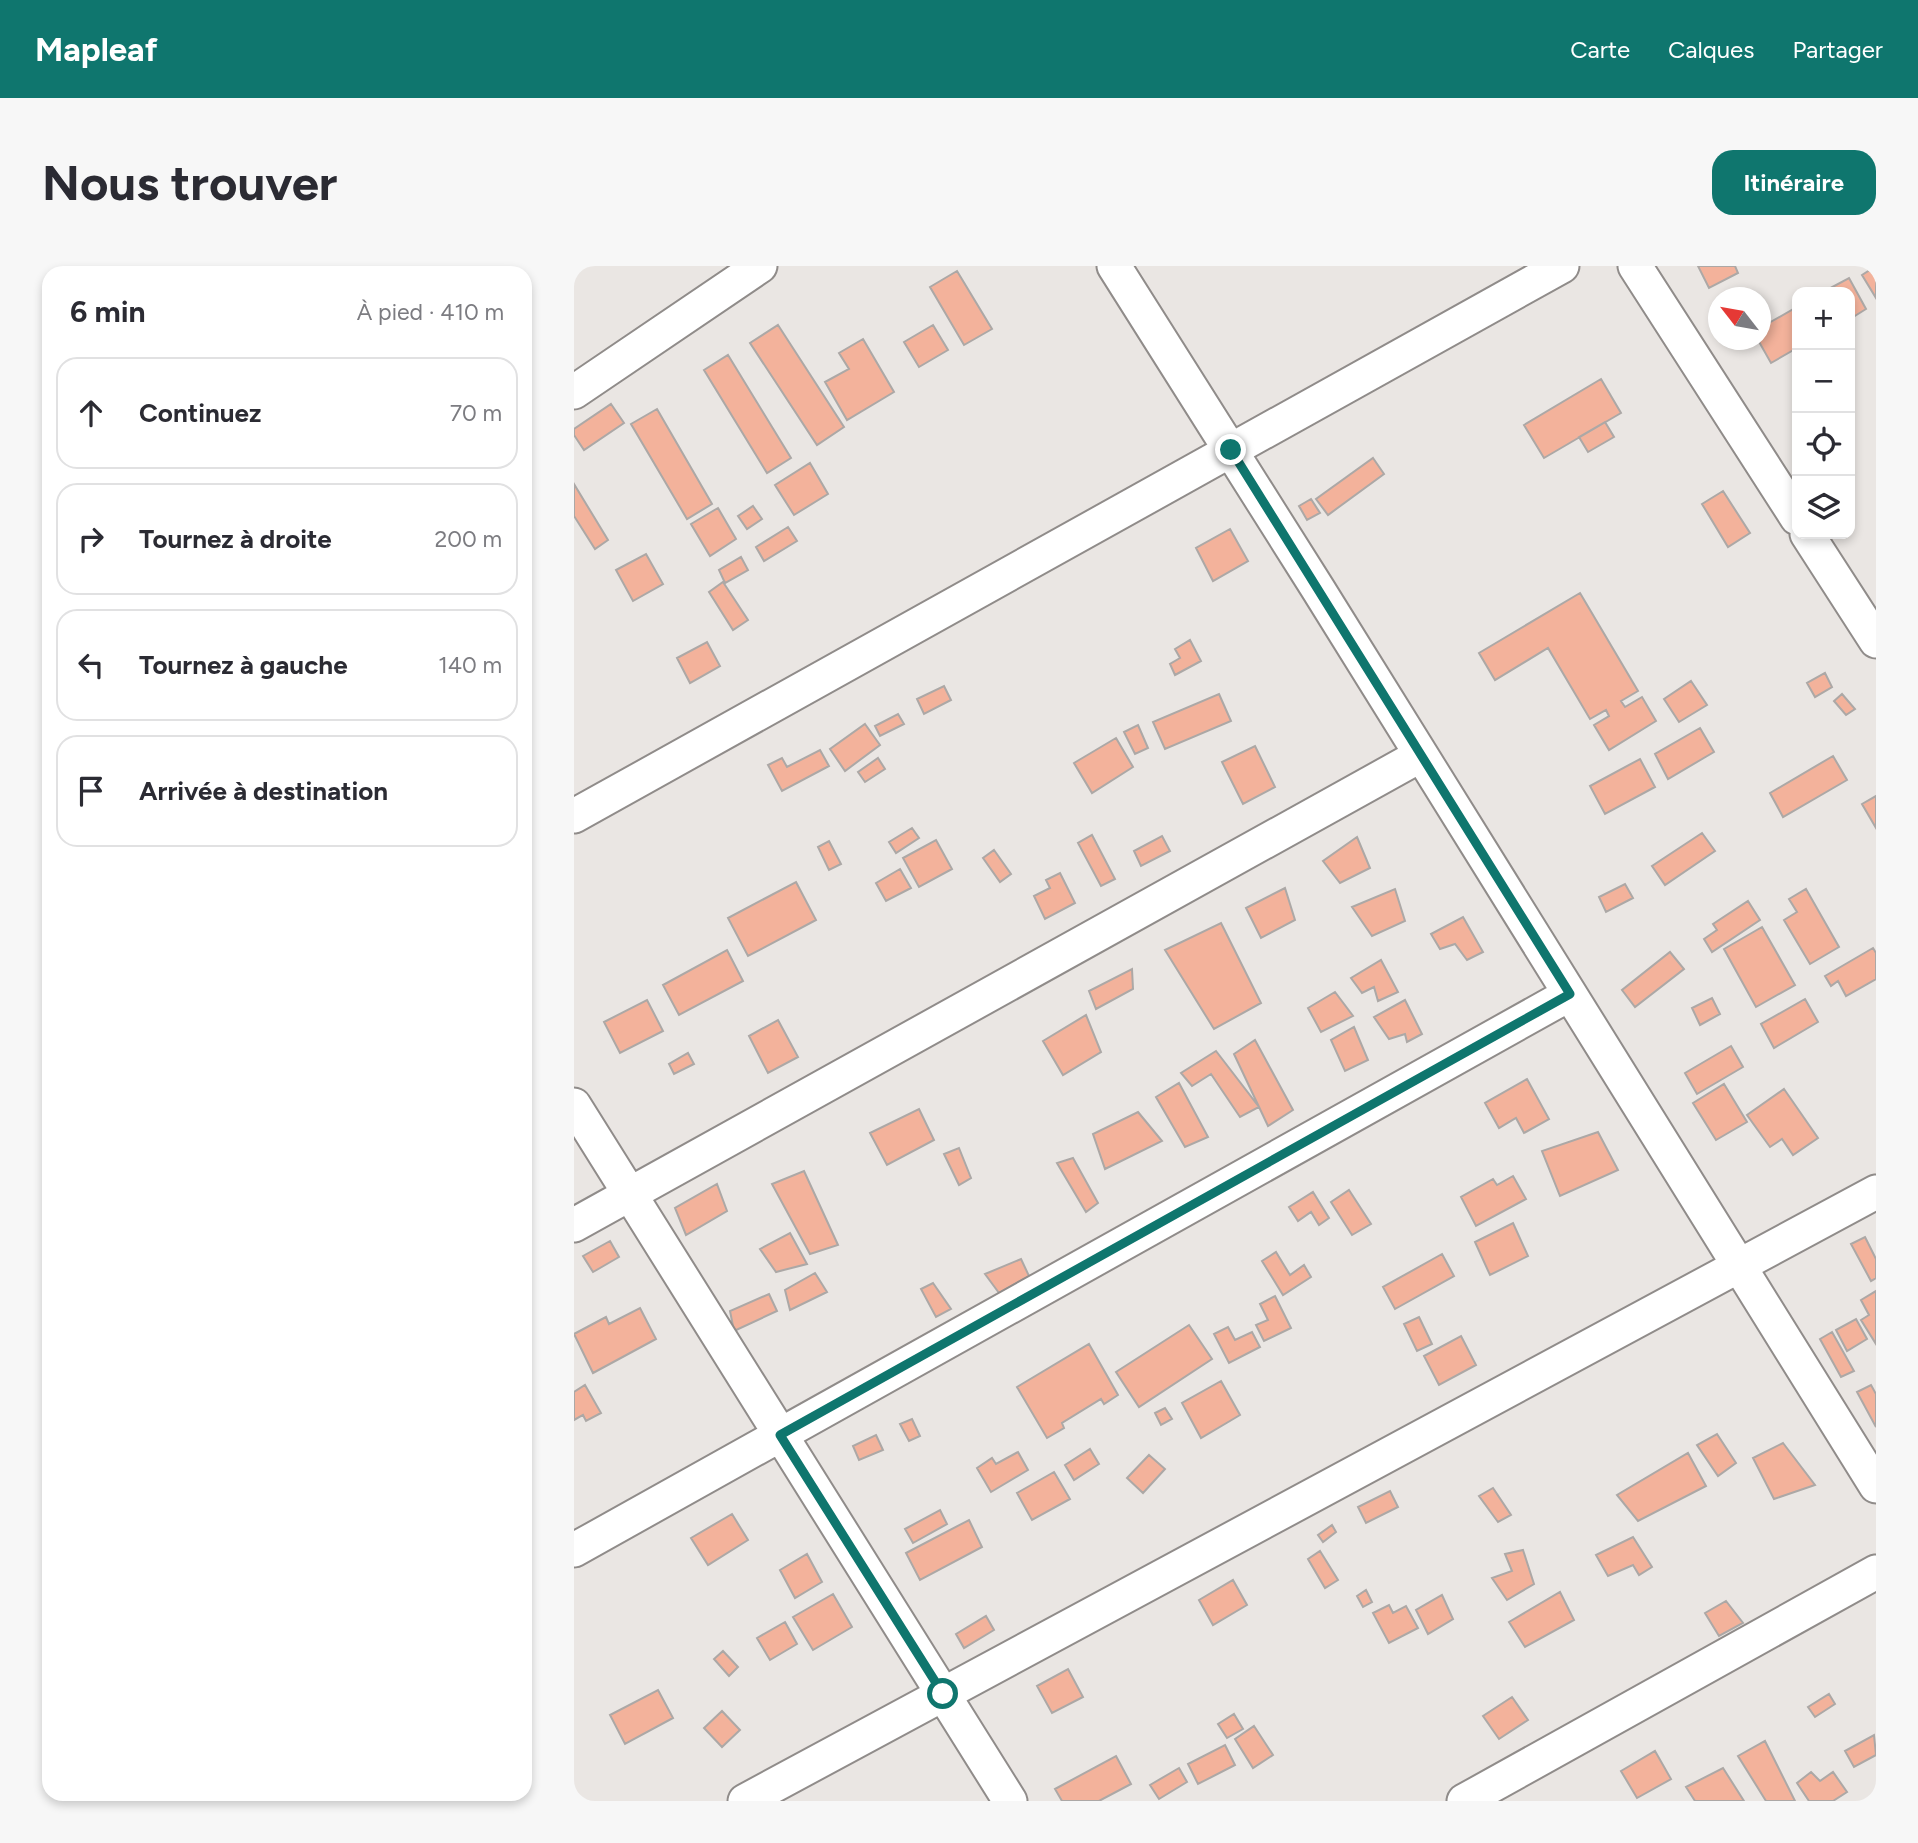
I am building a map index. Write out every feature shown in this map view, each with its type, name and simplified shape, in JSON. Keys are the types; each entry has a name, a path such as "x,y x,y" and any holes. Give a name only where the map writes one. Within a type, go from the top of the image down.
{"street":[{"path":"574,392 760,266"},
{"path":"1114,266 1876,1486"},
{"path":"574,816 1562,266"},
{"path":"1635,266 1792,511"},
{"path":"1810,539 1876,641"},
{"path":"574,1225 1421,755"},
{"path":"574,1550 1570,994"},
{"path":"574,1105 1010,1801"},
{"path":"745,1801 1876,1192"},
{"path":"1464,1801 1876,1572"}],"building":[{"path":"1698,266 1735,266 1738,273 1708,287"},
{"path":"1876,266 1876,298 1862,275"},
{"path":"957,271 992,329 964,345 930,287"},
{"path":"1849,278 1854,287 1832,287"},
{"path":"1855,289 1866,309 1855,316"},
{"path":"1792,310 1792,351 1771,363 1764,350 1771,350 1771,322"},
{"path":"778,325 844,427 817,445 750,343"},
{"path":"933,325 948,350 919,367 904,342"},
{"path":"863,339 894,392 847,420 825,382 849,369 839,353"},
{"path":"728,355 791,458 767,473 704,370"},
{"path":"1601,379 1621,413 1544,458 1524,425"},
{"path":"611,404 624,423 584,450 574,435 574,429"},
{"path":"657,409 712,504 687,519 631,424"},
{"path":"1605,422 1614,437 1588,452 1579,437"},
{"path":"1373,458 1384,474 1328,515 1316,499"},
{"path":"810,463 828,494 794,515 775,485"},
{"path":"574,484 608,540 595,549 574,516"},
{"path":"1723,491 1750,533 1728,547 1702,504"},
{"path":"1311,499 1320,513 1307,520 1299,506"},
{"path":"753,506 762,519 747,529 738,516"},
{"path":"718,508 736,539 710,556 691,524"},
{"path":"788,527 797,541 764,561 756,547"},
{"path":"1230,529 1248,561 1213,581 1196,548"},
{"path":"646,554 663,584 633,601 616,570"},
{"path":"741,557 748,570 725,583 719,570"},
{"path":"723,582 748,620 733,630 709,592"},
{"path":"1580,593 1638,691 1621,701 1625,707 1642,697 1656,721 1609,750 1594,725 1609,716 1606,710 1590,719 1548,648 1495,680 1479,653"},
{"path":"1190,640 1201,661 1175,675 1170,664 1180,658 1175,649"},
{"path":"707,642 720,666 690,683 677,658"},
{"path":"1825,673 1832,687 1815,697 1807,683"},
{"path":"1691,681 1707,705 1679,722 1664,699"},
{"path":"944,686 951,700 924,714 917,699"},
{"path":"1219,694 1231,721 1165,749 1153,722"},
{"path":"1842,694 1855,709 1846,715 1834,701"},
{"path":"898,714 904,724 880,736 875,726"},
{"path":"865,724 880,745 845,771 830,749"},
{"path":"1138,725 1148,748 1135,754 1124,732"},
{"path":"1700,728 1714,752 1668,779 1655,754"},
{"path":"1116,738 1133,767 1092,793 1074,763"},
{"path":"1255,746 1275,787 1243,804 1222,762"},
{"path":"820,750 829,766 782,791 768,765 782,758 787,767"},
{"path":"1833,756 1847,780 1783,817 1770,793"},
{"path":"878,758 885,769 865,782 858,772"},
{"path":"1640,759 1655,787 1605,814 1590,786"},
{"path":"1876,796 1876,828 1862,804"},
{"path":"912,828 919,838 896,853 889,842"},
{"path":"1702,833 1715,851 1665,885 1652,866"},
{"path":"1092,835 1115,879 1101,886 1078,843"},
{"path":"1162,836 1170,851 1141,866 1134,851"},
{"path":"1357,837 1370,868 1340,883 1323,861"},
{"path":"936,840 952,869 919,887 903,858"},
{"path":"829,841 841,864 829,870 818,847"},
{"path":"994,850 1011,874 1000,882 983,858"},
{"path":"900,869 911,888 886,901 876,883"},
{"path":"1060,873 1075,903 1045,919 1034,896 1050,888 1046,880"},
{"path":"796,882 816,920 748,956 728,918"},
{"path":"1625,884 1633,898 1606,912 1599,897"},
{"path":"1285,888 1295,920 1261,938 1246,908"},
{"path":"1395,889 1405,921 1372,936 1352,907"},
{"path":"1806,889 1839,947 1810,964 1784,920 1797,912 1789,899"},
{"path":"1748,901 1760,920 1712,952 1704,939 1717,930 1713,924"},
{"path":"1463,917 1483,952 1467,960 1455,944 1440,949 1431,934"},
{"path":"1221,923 1261,1003 1214,1029 1165,950"},
{"path":"1762,927 1795,985 1756,1007 1724,949"},
{"path":"1873,948 1876,953 1876,979 1846,996 1838,981 1831,986 1825,976"},
{"path":"727,950 743,981 679,1015 663,985"},
{"path":"1670,952 1684,969 1635,1007 1622,990"},
{"path":"1381,960 1398,992 1378,1001 1374,987 1362,993 1351,978"},
{"path":"1132,969 1133,989 1096,1009 1089,991"},
{"path":"1335,992 1353,1016 1321,1032 1308,1008"},
{"path":"1712,998 1720,1014 1700,1025 1692,1008"},
{"path":"1805,999 1818,1022 1774,1048 1761,1024"},
{"path":"647,1000 663,1031 620,1053 604,1022"},
{"path":"1405,1000 1422,1034 1407,1042 1405,1034 1389,1039 1374,1017"},
{"path":"1086,1015 1101,1052 1063,1075 1043,1041"},
{"path":"778,1020 798,1057 768,1073 749,1036"},
{"path":"1354,1027 1368,1060 1345,1071 1331,1040"},
{"path":"1255,1040 1293,1110 1268,1126 1234,1054"},
{"path":"1731,1046 1743,1067 1697,1094 1685,1073"},
{"path":"1216,1051 1259,1107 1240,1117 1211,1074 1192,1086 1181,1073"},
{"path":"688,1053 694,1064 674,1074 669,1064"},
{"path":"1527,1079 1549,1119 1524,1133 1516,1118 1499,1128 1485,1103"},
{"path":"1179,1083 1208,1137 1185,1147 1156,1097"},
{"path":"1724,1084 1747,1122 1716,1140 1693,1103"},
{"path":"1784,1089 1818,1138 1793,1155 1782,1139 1770,1147 1747,1115"},
{"path":"919,1109 934,1140 887,1165 870,1133"},
{"path":"1138,1112 1162,1141 1105,1169 1093,1134"},
{"path":"1598,1132 1618,1170 1560,1196 1542,1151"},
{"path":"959,1148 971,1178 959,1185 944,1154"},
{"path":"1073,1158 1098,1203 1086,1212 1057,1163"},
{"path":"804,1171 838,1245 810,1254 772,1184"},
{"path":"1513,1176 1526,1199 1476,1226 1461,1197 1493,1179 1497,1185"},
{"path":"717,1184 727,1211 686,1235 675,1208"},
{"path":"1349,1190 1371,1224 1352,1235 1331,1202"},
{"path":"1313,1192 1329,1218 1319,1225 1311,1212 1298,1221 1289,1207"},
{"path":"1513,1223 1528,1256 1490,1275 1475,1242"},
{"path":"790,1233 807,1264 776,1272 760,1249"},
{"path":"1865,1237 1876,1259 1876,1278 1871,1281 1851,1244"},
{"path":"610,1241 619,1257 593,1272 583,1256"},
{"path":"1276,1252 1290,1275 1304,1265 1311,1277 1283,1295 1262,1261"},
{"path":"1442,1254 1454,1276 1395,1309 1383,1287"},
{"path":"1021,1259 1029,1276 999,1293 985,1274"},
{"path":"815,1273 827,1292 790,1310 785,1290"},
{"path":"933,1283 951,1309 936,1317 921,1289"},
{"path":"1876,1291 1876,1344 1861,1320 1869,1315 1861,1300"},
{"path":"769,1294 777,1311 734,1331 730,1311"},
{"path":"1275,1296 1291,1328 1264,1341 1256,1325 1268,1320 1260,1304"},
{"path":"640,1308 656,1339 593,1373 574,1334 606,1317 609,1324"},
{"path":"1419,1317 1432,1344 1417,1351 1404,1324"},
{"path":"1856,1319 1867,1339 1847,1351 1836,1330"},
{"path":"1189,1325 1212,1359 1139,1407 1116,1372"},
{"path":"1228,1327 1235,1340 1252,1332 1260,1347 1229,1363 1214,1334"},
{"path":"1832,1332 1854,1371 1841,1377 1820,1339"},
{"path":"1461,1336 1476,1365 1439,1385 1424,1356"},
{"path":"1089,1344 1118,1395 1104,1404 1101,1399 1062,1423 1064,1428 1047,1438 1017,1387"},
{"path":"1221,1381 1240,1415 1201,1438 1182,1403"},
{"path":"585,1385 601,1413 586,1421 583,1415 574,1420 574,1392"},
{"path":"1871,1385 1876,1394 1876,1427 1857,1392"},
{"path":"1165,1408 1172,1419 1161,1425 1155,1413"},
{"path":"912,1419 920,1436 909,1441 900,1424"},
{"path":"1717,1434 1736,1463 1718,1476 1697,1445"},
{"path":"876,1435 883,1450 859,1460 853,1446"},
{"path":"1783,1443 1815,1485 1774,1499 1753,1458"},
{"path":"1090,1449 1099,1464 1074,1480 1065,1465"},
{"path":"1018,1452 1028,1470 991,1492 977,1468 992,1458 996,1464"},
{"path":"1688,1453 1706,1486 1638,1521 1617,1495"},
{"path":"1149,1455 1165,1469 1143,1493 1127,1478"},
{"path":"1054,1472 1070,1499 1032,1520 1017,1493"},
{"path":"1493,1488 1511,1515 1498,1522 1479,1496"},
{"path":"1390,1491 1398,1507 1366,1523 1358,1507"},
{"path":"940,1510 947,1524 913,1543 905,1529"},
{"path":"732,1514 748,1540 708,1565 691,1538"},
{"path":"969,1520 982,1547 920,1580 906,1553"},
{"path":"1332,1525 1336,1532 1323,1542 1318,1535"},
{"path":"1633,1537 1652,1567 1639,1575 1633,1565 1608,1576 1596,1555"},
{"path":"1523,1550 1534,1584 1507,1600 1492,1578 1512,1571 1505,1554"},
{"path":"1320,1551 1338,1580 1325,1588 1308,1559"},
{"path":"807,1554 822,1582 795,1598 780,1570"},
{"path":"1233,1580 1247,1605 1213,1625 1199,1600"},
{"path":"1366,1590 1372,1602 1363,1607 1357,1596"},
{"path":"1560,1592 1574,1620 1525,1647 1509,1622"},
{"path":"833,1594 852,1627 813,1650 793,1617"},
{"path":"1442,1595 1453,1619 1428,1634 1416,1610"},
{"path":"1726,1601 1743,1623 1719,1636 1705,1613"},
{"path":"1389,1605 1393,1613 1406,1606 1418,1628 1389,1643 1373,1613"},
{"path":"986,1616 994,1630 964,1648 956,1634"},
{"path":"785,1622 797,1644 770,1660 757,1638"},
{"path":"723,1651 738,1667 729,1676 714,1659"},
{"path":"1068,1669 1083,1697 1052,1713 1037,1686"},
{"path":"658,1690 673,1718 625,1744 610,1715"},
{"path":"1829,1694 1835,1704 1815,1717 1808,1707"},
{"path":"1512,1697 1528,1720 1499,1739 1483,1716"},
{"path":"722,1711 740,1730 722,1747 704,1728"},
{"path":"1234,1714 1243,1729 1227,1738 1218,1724"},
{"path":"1254,1726 1273,1755 1253,1768 1235,1739"},
{"path":"1874,1735 1876,1755 1854,1767 1845,1751"},
{"path":"1765,1741 1795,1801 1766,1801 1738,1756"},
{"path":"1225,1745 1235,1765 1198,1784 1188,1764"},
{"path":"1655,1751 1671,1779 1637,1798 1621,1771"},
{"path":"1116,1756 1131,1784 1099,1801 1062,1801 1055,1789"},
{"path":"1179,1768 1187,1782 1159,1799 1150,1785"},
{"path":"1723,1768 1744,1801 1695,1801 1686,1787"},
{"path":"1811,1772 1820,1781 1833,1772 1847,1792 1833,1801 1809,1801 1797,1783"}],"route":[{"path":"943,1694 780,1435 1570,994 1231,450"}]}
